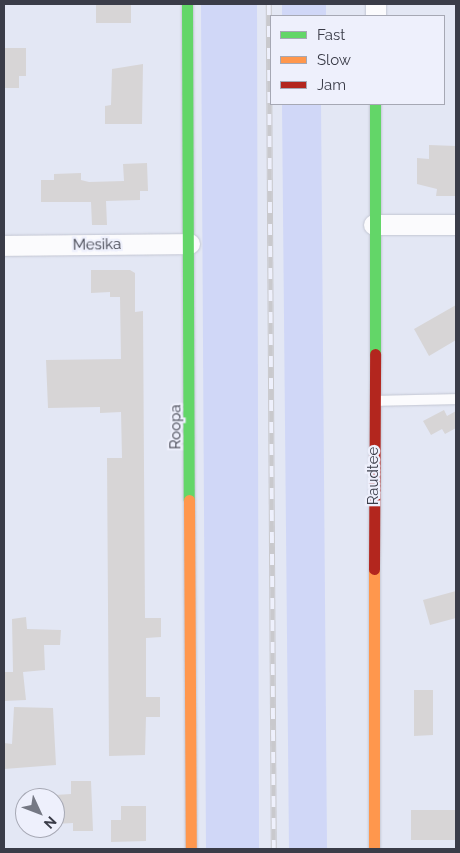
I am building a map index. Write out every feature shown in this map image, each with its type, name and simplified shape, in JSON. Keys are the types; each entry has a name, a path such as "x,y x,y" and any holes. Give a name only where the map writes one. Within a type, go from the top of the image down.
{"street":[{"name":"Roopa","path":"187,4 190,244 191,849"},
{"name":"Raudtee","path":"374,849 375,105"},
{"path":"374,224 456,225"},
{"name":"Mesika","path":"4,246 190,244"}],"lane":[{"path":"374,401 456,400"}],"shaded area":[{"path":"201,4 257,4 259,849 206,849"},
{"path":"282,4 326,4 326,15 282,15"},
{"path":"282,105 321,105 327,849 289,849"}],"building":[{"path":"131,4 131,23 96,23 96,5"},
{"path":"4,48 26,48 26,76 19,76 19,88 4,88"},
{"path":"143,64 142,124 105,124 105,106 111,105 112,69"},
{"path":"429,145 456,146 456,196 436,196 437,189 417,184 417,158 429,159"},
{"path":"147,163 148,191 140,191 140,200 106,201 107,225 92,225 91,202 41,202 41,180 54,180 54,174 81,173 81,180 89,182 124,181 123,164"},
{"path":"91,270 130,270 135,273 135,312 143,311 145,618 161,618 161,637 146,638 146,697 160,697 160,717 146,717 145,755 109,756 107,458 122,458 121,412 100,413 100,407 48,408 46,360 121,359 120,297 110,297 110,292 91,293"},
{"path":"456,305 456,340 429,356 414,329"},
{"path":"444,410 447,416 456,411 456,428 445,434 442,429 431,435 423,421"},
{"path":"456,591 456,618 430,625 423,600"},
{"path":"26,617 27,629 61,630 60,645 44,645 45,670 23,672 26,700 4,701 4,672 13,672 12,619"},
{"path":"414,690 433,690 433,735 414,736"},
{"path":"14,707 53,708 56,765 4,769 4,743 12,744"},
{"path":"71,781 91,781 93,831 73,831 73,823 65,823 65,794 71,794"},
{"path":"121,806 146,806 146,841 111,842 111,820 121,820"},
{"path":"411,810 455,810 455,840 411,840"}],"railway":[{"path":"269,4 274,849"}],"traffic: fast":[{"path":"187,4 189,500"},
{"path":"375,105 375,354"}],"traffic: slow":[{"path":"189,500 191,849"},
{"path":"374,569 374,849"}],"traffic: jam":[{"path":"374,569 375,354"}]}
